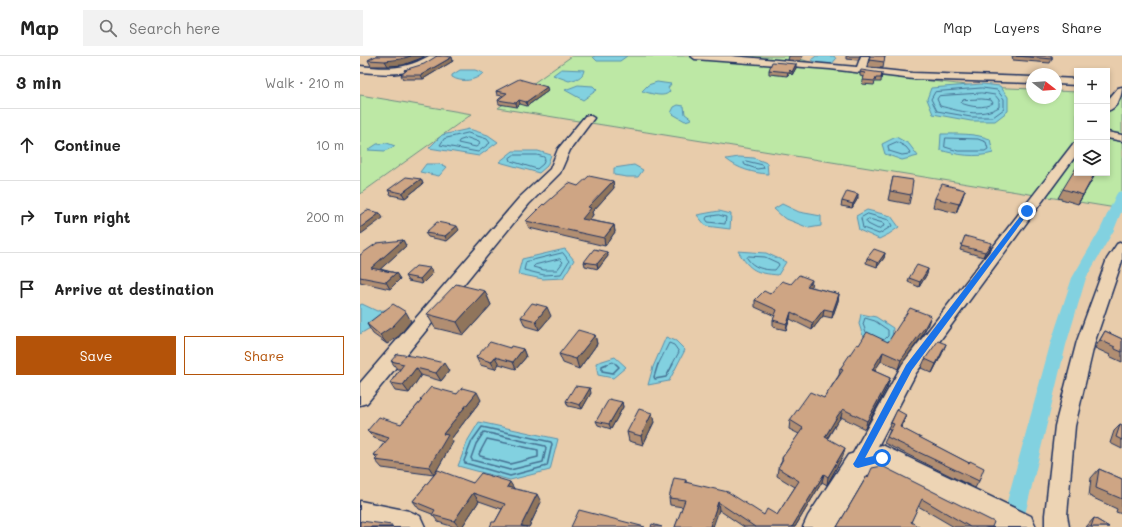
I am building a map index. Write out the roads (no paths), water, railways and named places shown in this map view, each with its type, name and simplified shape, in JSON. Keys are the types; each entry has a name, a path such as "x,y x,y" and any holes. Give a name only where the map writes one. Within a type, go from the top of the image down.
{"street":[{"path":"360,70 394,72 404,71 419,66 436,56"},
{"path":"695,56 861,70 913,76 1026,80"},
{"path":"861,70 865,56"},
{"path":"1062,81 1074,82"},
{"path":"1110,89 1121,91"},
{"path":"1110,104 1121,91"},
{"path":"360,397 524,200 556,170 564,149 589,118"},
{"path":"1110,136 1122,138"},
{"path":"819,527 858,464 909,368 1074,150"},
{"path":"1057,527 1056,515 1064,426 1086,342 1115,259 1122,247"},
{"path":"858,464 882,458 1010,522"},
{"path":"360,516 409,527"}],"water":[{"path":"627,56 620,61 597,61 593,57"},
{"path":"816,56 834,56 836,59 831,65 824,65 811,60"},
{"path":"561,69 584,70 582,75 577,79 569,81 553,75"},
{"path":"460,70 475,70 483,73 476,78 468,80 460,80 452,77 452,75"},
{"path":"657,82 671,84 668,88 670,91 665,95 661,95 642,91 648,85"},
{"path":"982,84 1000,86 1008,97 1008,111 995,121 971,121 933,114 927,99 931,88"},
{"path":"578,85 593,86 597,90 583,100 565,90"},
{"path":"678,105 684,106 685,114 692,119 685,121 671,113 674,107"},
{"path":"469,129 488,135 498,142 479,156 429,148 442,135"},
{"path":"941,134 972,135 990,139 993,153 987,155 966,155 940,150"},
{"path":"896,137 909,144 918,156 902,160 885,154 882,144"},
{"path":"387,143 395,146 385,151 368,150 377,144"},
{"path":"513,151 538,151 551,155 547,166 539,173 499,162"},
{"path":"739,157 754,158 767,163 768,174 746,170 726,159"},
{"path":"426,164 439,164 447,167 439,176 420,172"},
{"path":"634,165 643,170 638,177 614,175 614,168"},
{"path":"782,204 799,212 821,216 821,226 809,228 784,218 774,209"},
{"path":"867,210 891,216 899,227 879,239 859,230 856,216"},
{"path":"719,211 731,214 730,229 706,226 697,215"},
{"path":"565,249 574,260 563,278 543,279 518,274 522,259"},
{"path":"738,251 766,253 786,262 778,275 759,272 754,270 746,263"},
{"path":"362,304 377,311 392,309 387,318 360,334 360,305"},
{"path":"861,314 876,317 893,328 892,339 885,344 863,336 859,324"},
{"path":"666,337 676,341 685,350 669,381 648,385 653,367"},
{"path":"615,357 626,367 613,378 598,375 596,363"},
{"path":"479,422 558,439 550,470 510,480 458,466 468,440"}],"waterway":[{"path":"1011,527 1058,345 1079,278 1107,230 1122,195"}]}
